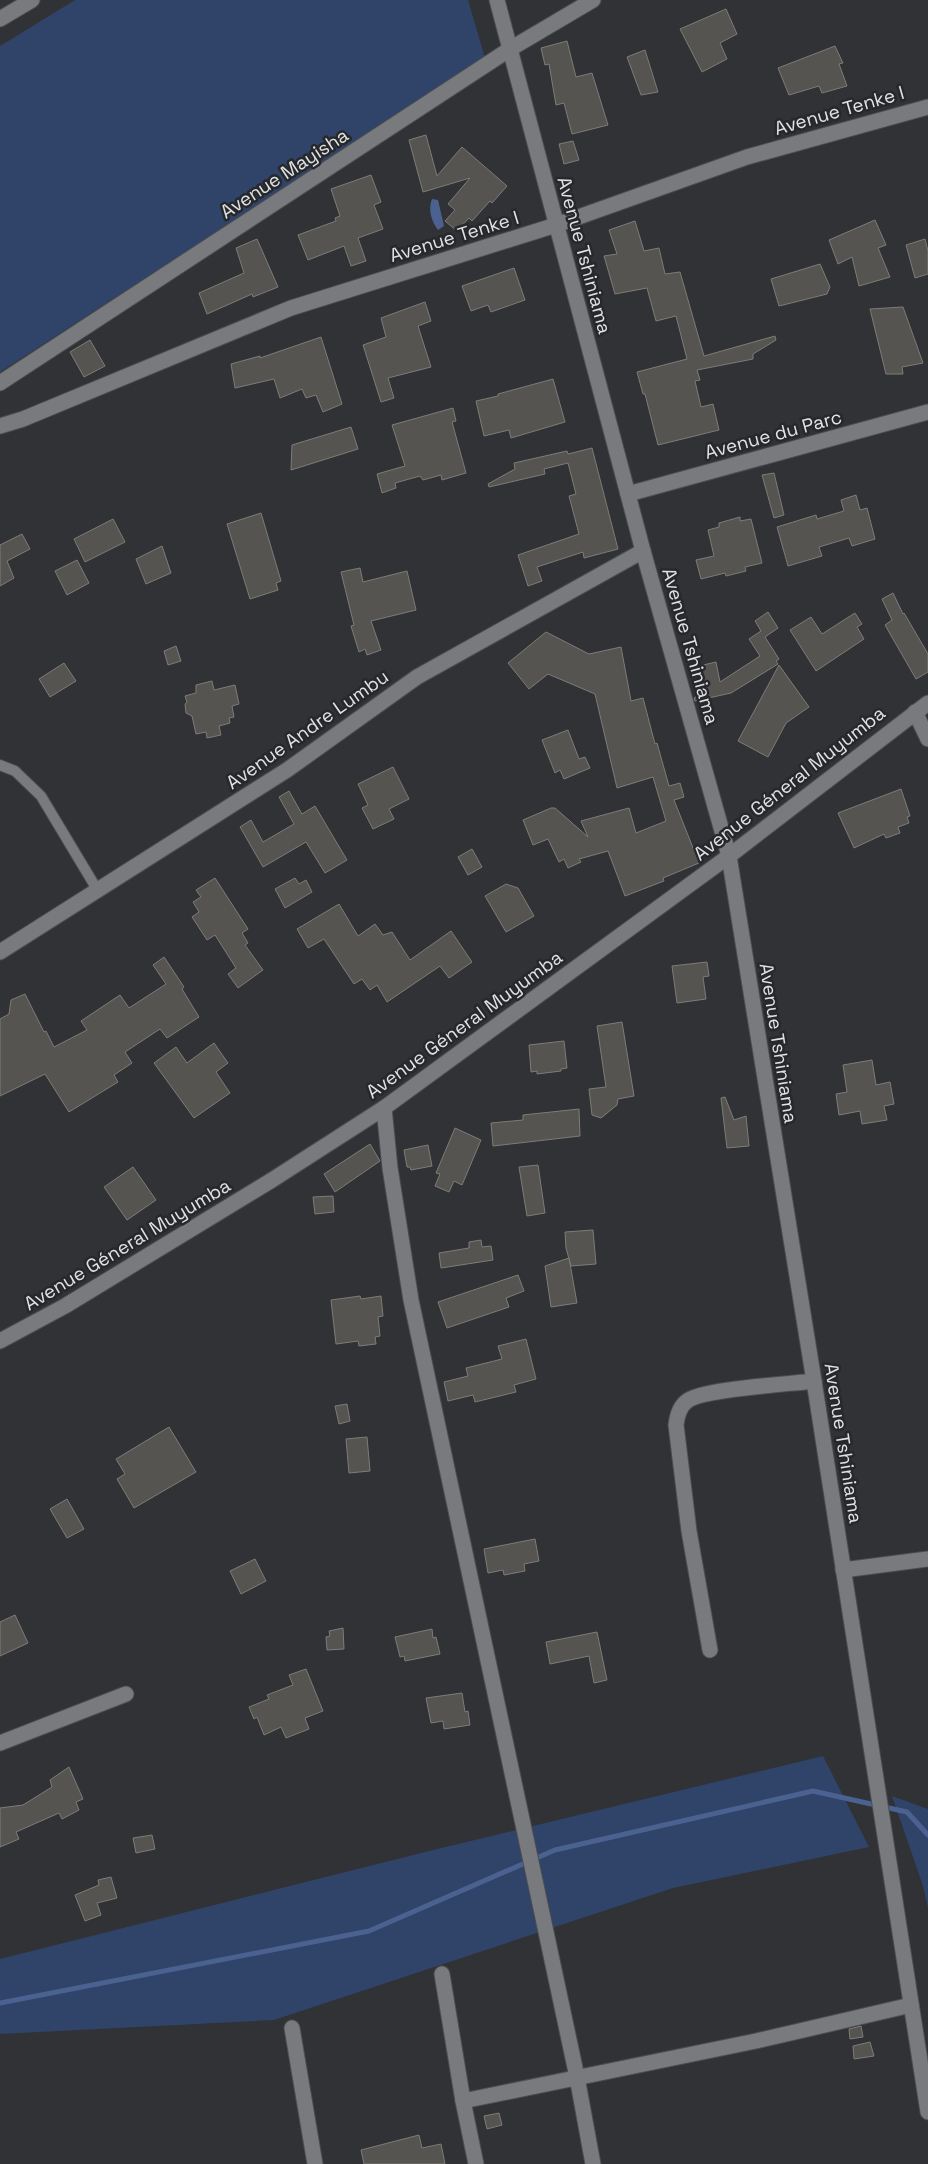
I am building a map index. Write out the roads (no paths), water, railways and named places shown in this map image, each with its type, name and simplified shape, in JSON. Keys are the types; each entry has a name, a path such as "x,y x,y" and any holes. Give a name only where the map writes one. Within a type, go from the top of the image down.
{"street":[{"path":"0,19 32,0"},
{"name":"Avenue Tshiniama","path":"497,0 643,551 729,856 814,1381 928,2112"},
{"name":"Avenue Mayisha","path":"0,382 510,49 593,0"},
{"name":"Avenue Tenke I","path":"0,426 32,415 291,308 556,225 747,157 928,107"},
{"name":"Avenue du Parc","path":"628,494 928,412"},
{"name":"Avenue Andre Lumbu","path":"0,952 287,770 365,712 417,677 643,551"},
{"name":"Avenue Géneral Muyumba","path":"0,1341 115,1276 272,1180 384,1108 729,856 928,703"},
{"path":"915,712 928,739"},
{"path":"384,1108 390,1168 411,1300 577,2077 593,2164"},
{"path":"710,1650 689,1532 676,1425 678,1413 687,1400 706,1393 814,1381"},
{"path":"843,1570 928,1559"},
{"path":"0,1743 126,1694"},
{"path":"442,1974 463,2101 476,2164"},
{"path":"463,2101 756,2041 911,2005"},
{"path":"292,2028 315,2164"}],"lane":[{"path":"0,765 15,771 41,796 98,891"}],"waterway":[{"path":"0,2003 369,1931 555,1850 813,1791 907,1812 928,1835"}]}
